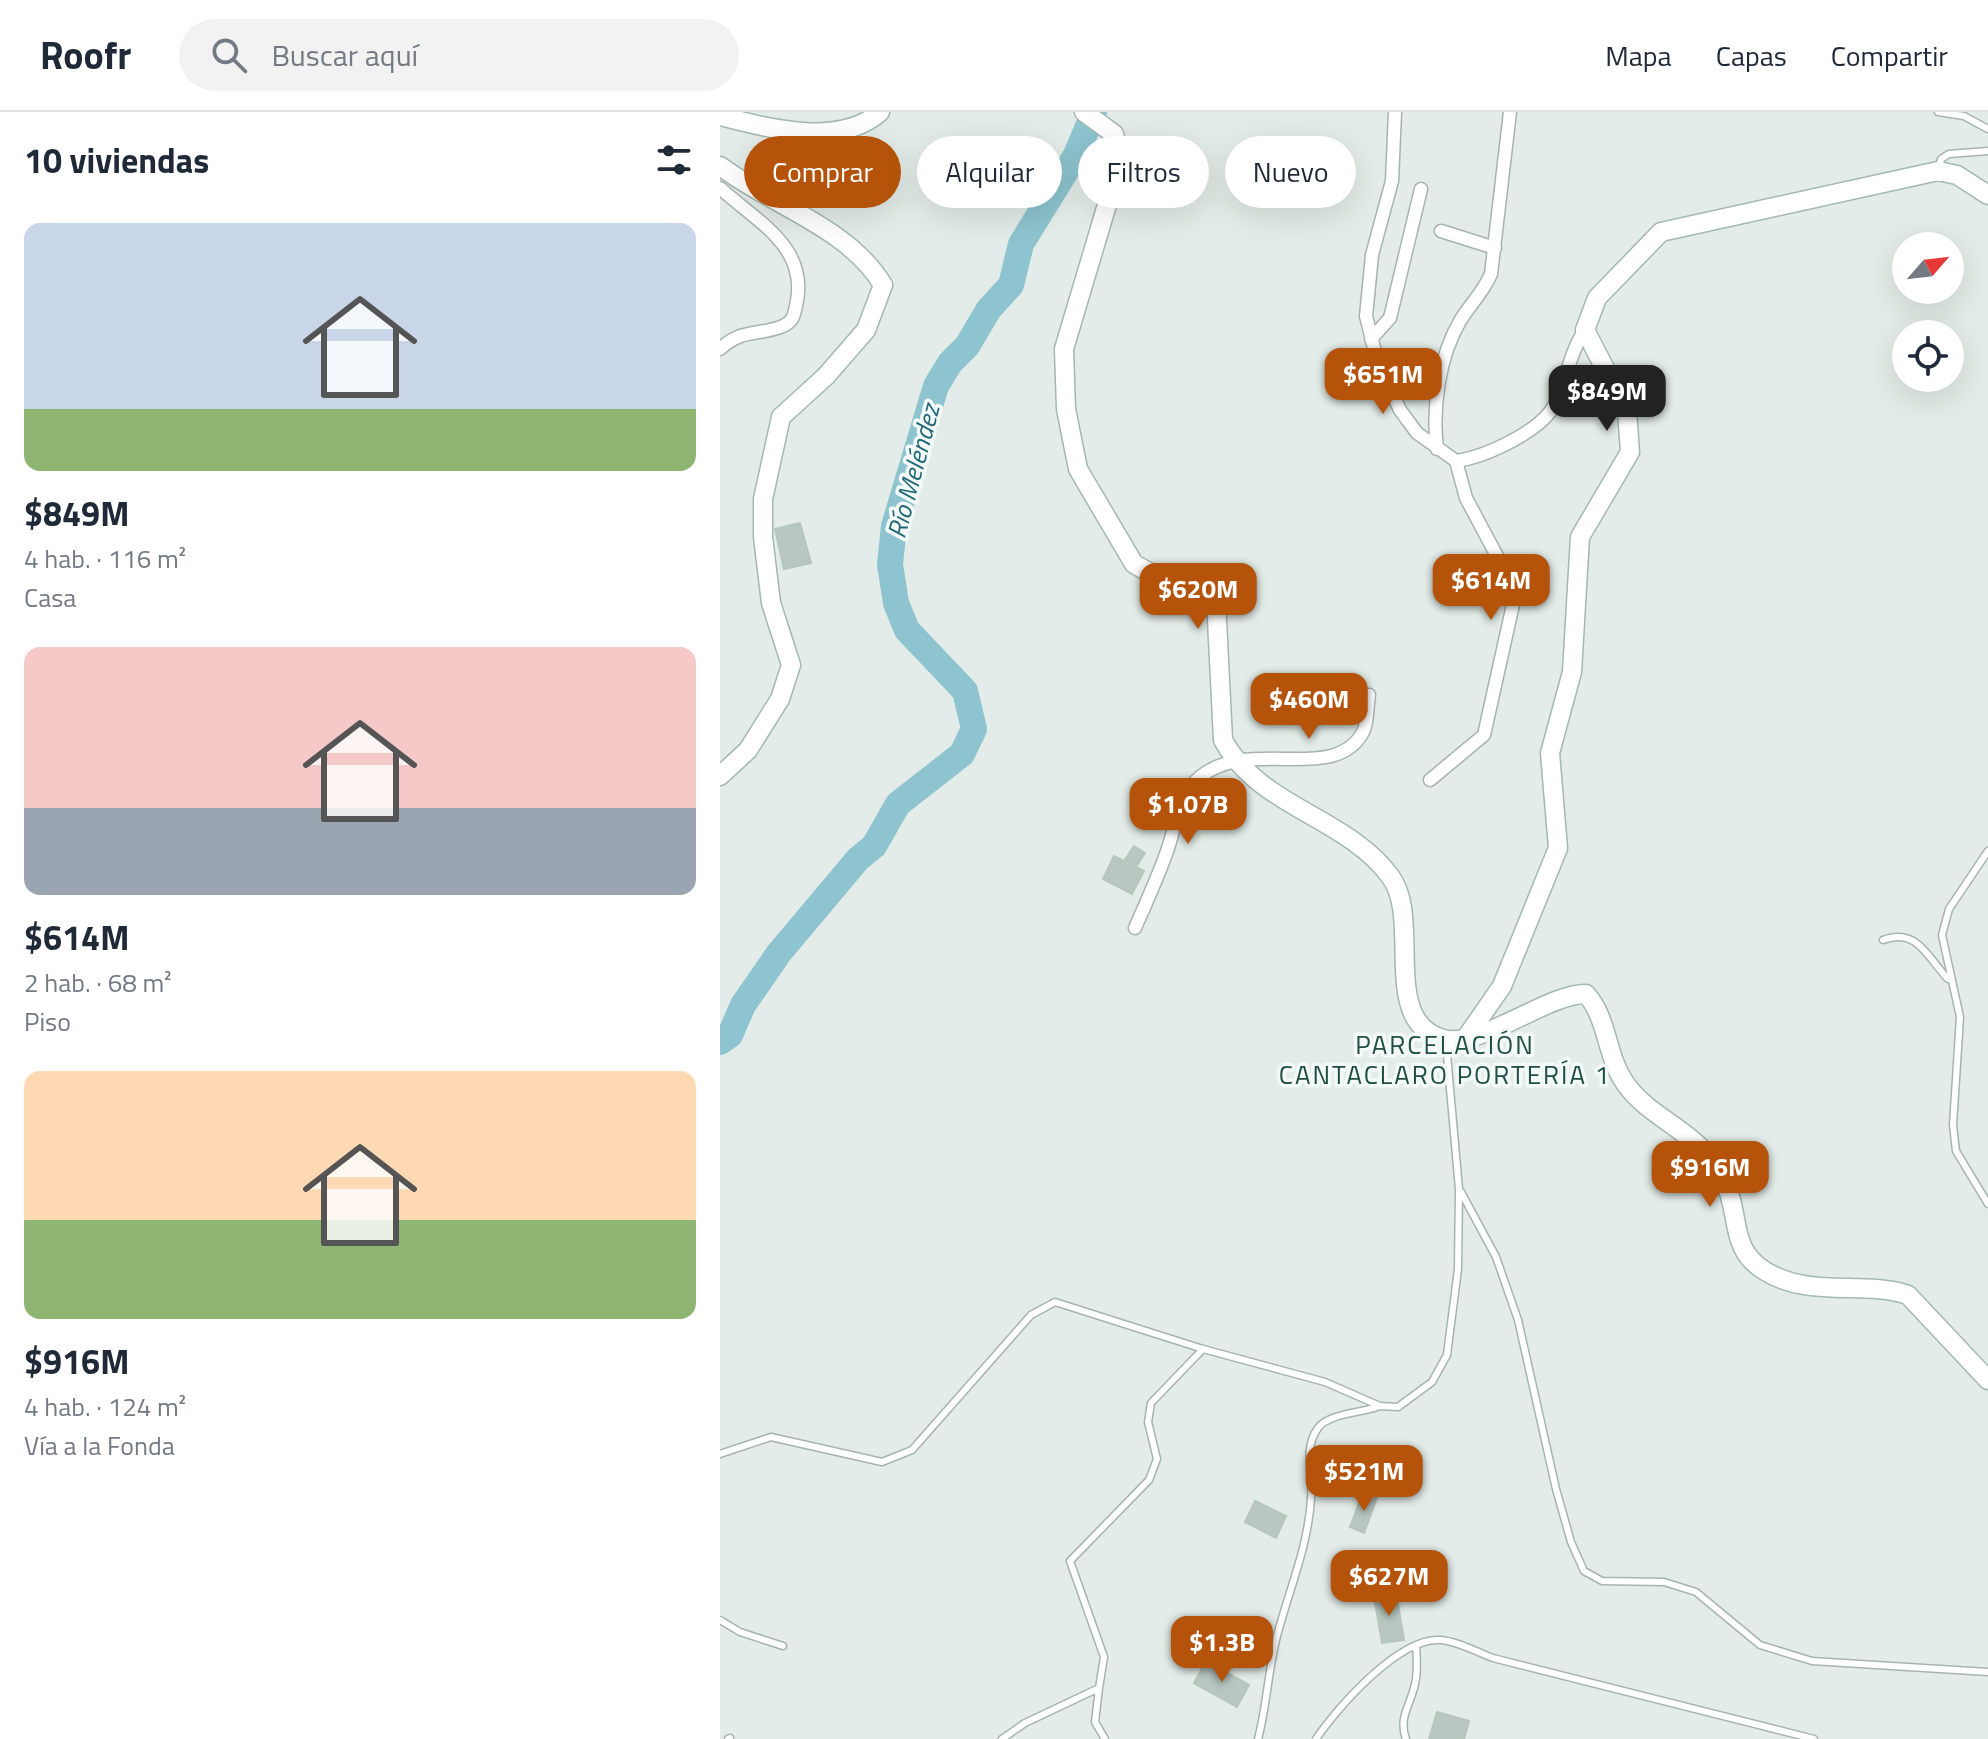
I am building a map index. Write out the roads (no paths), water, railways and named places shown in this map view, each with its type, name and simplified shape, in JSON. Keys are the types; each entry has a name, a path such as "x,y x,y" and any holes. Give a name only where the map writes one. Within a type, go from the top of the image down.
{"street":[{"path":"720,116 788,130 847,131 880,112"},
{"path":"1084,112 1107,125 1114,134 1120,161 1064,349 1066,409 1078,469 1134,564 1167,582 1197,586 1216,600 1223,740 1234,759 1278,799 1345,833 1392,877 1406,925 1404,969 1412,1012 1426,1031 1446,1040 1492,1030 1577,994 1586,994 1597,1007 1603,1032 1625,1084 1656,1112 1686,1132 1708,1154 1726,1182 1738,1242 1747,1256 1766,1272 1797,1284 1848,1291 1892,1290 1908,1295 1988,1380"},
{"path":"1395,112 1392,181 1367,285 1366,316 1371,339 1400,410 1417,433 1456,461 1475,458 1544,422 1556,403 1574,346 1585,330 1597,298 1661,232 1938,171 1957,175 1988,195"},
{"path":"1437,449 1438,388 1447,350 1458,324 1484,290 1495,248 1510,112"},
{"path":"720,166 743,184 834,236 870,263 883,285 866,330 826,376 781,417 763,499 763,537 771,603 791,665 780,699 756,738 720,776"},
{"path":"720,188 784,241 795,265 798,298 794,318 784,326 756,330 730,339 720,349"},
{"path":"1371,339 1390,318 1421,189"},
{"path":"1441,231 1495,248"},
{"path":"1468,1035 1502,986 1558,848 1550,753 1572,672 1580,537 1630,452 1627,411 1585,330"},
{"path":"1430,780 1484,735 1514,600 1512,585 1466,498 1456,461"},
{"path":"1135,928 1167,852 1185,794 1201,776 1234,759 1324,760 1346,750 1364,731 1369,695"}],"lane":[{"path":"1938,112 1964,116 1988,129"},
{"path":"1938,171 1941,159 1949,154 1988,151"},
{"path":"1988,851 1949,909 1942,935 1960,1017 1953,1125 1956,1151 1988,1204"},
{"path":"1883,940 1899,935 1910,937 1950,982"},
{"path":"720,1454 771,1437 882,1462 912,1450 1031,1315 1055,1302 1203,1349 1325,1382 1380,1406 1398,1407 1432,1382 1447,1355 1458,1269 1459,1189 1446,1040"},
{"path":"1459,1189 1496,1257 1518,1320 1556,1489 1571,1542 1584,1571 1602,1581 1664,1582 1696,1592 1760,1645 1812,1661 1988,1672"},
{"path":"1105,1739 1095,1722 1104,1657 1070,1561 1149,1480 1157,1459 1148,1422 1151,1403 1203,1349"},
{"path":"1258,1739 1276,1641 1308,1536 1312,1495 1309,1444 1320,1425 1333,1418 1360,1414 1380,1406"},
{"path":"720,1620 740,1632 783,1646"},
{"path":"1316,1739 1368,1680 1416,1645 1441,1640 1493,1658 1814,1739"},
{"path":"1406,1739 1403,1729 1405,1709 1415,1687 1416,1645"},
{"path":"1002,1739 1099,1688"}],"waterway":[{"name":"Río Meléndez","path":"720,1042 730,1035 743,1005 779,953 858,859 874,846 898,804 962,754 974,729 965,691 907,630 896,603 890,564 894,526 936,386 950,363 967,346 989,309 1011,285 1021,244 1076,155 1094,112"}],"district":[{"name":"PARCELACIÓN CANTACLARO PORTERÍA 1","path":"1445,1059"}]}
